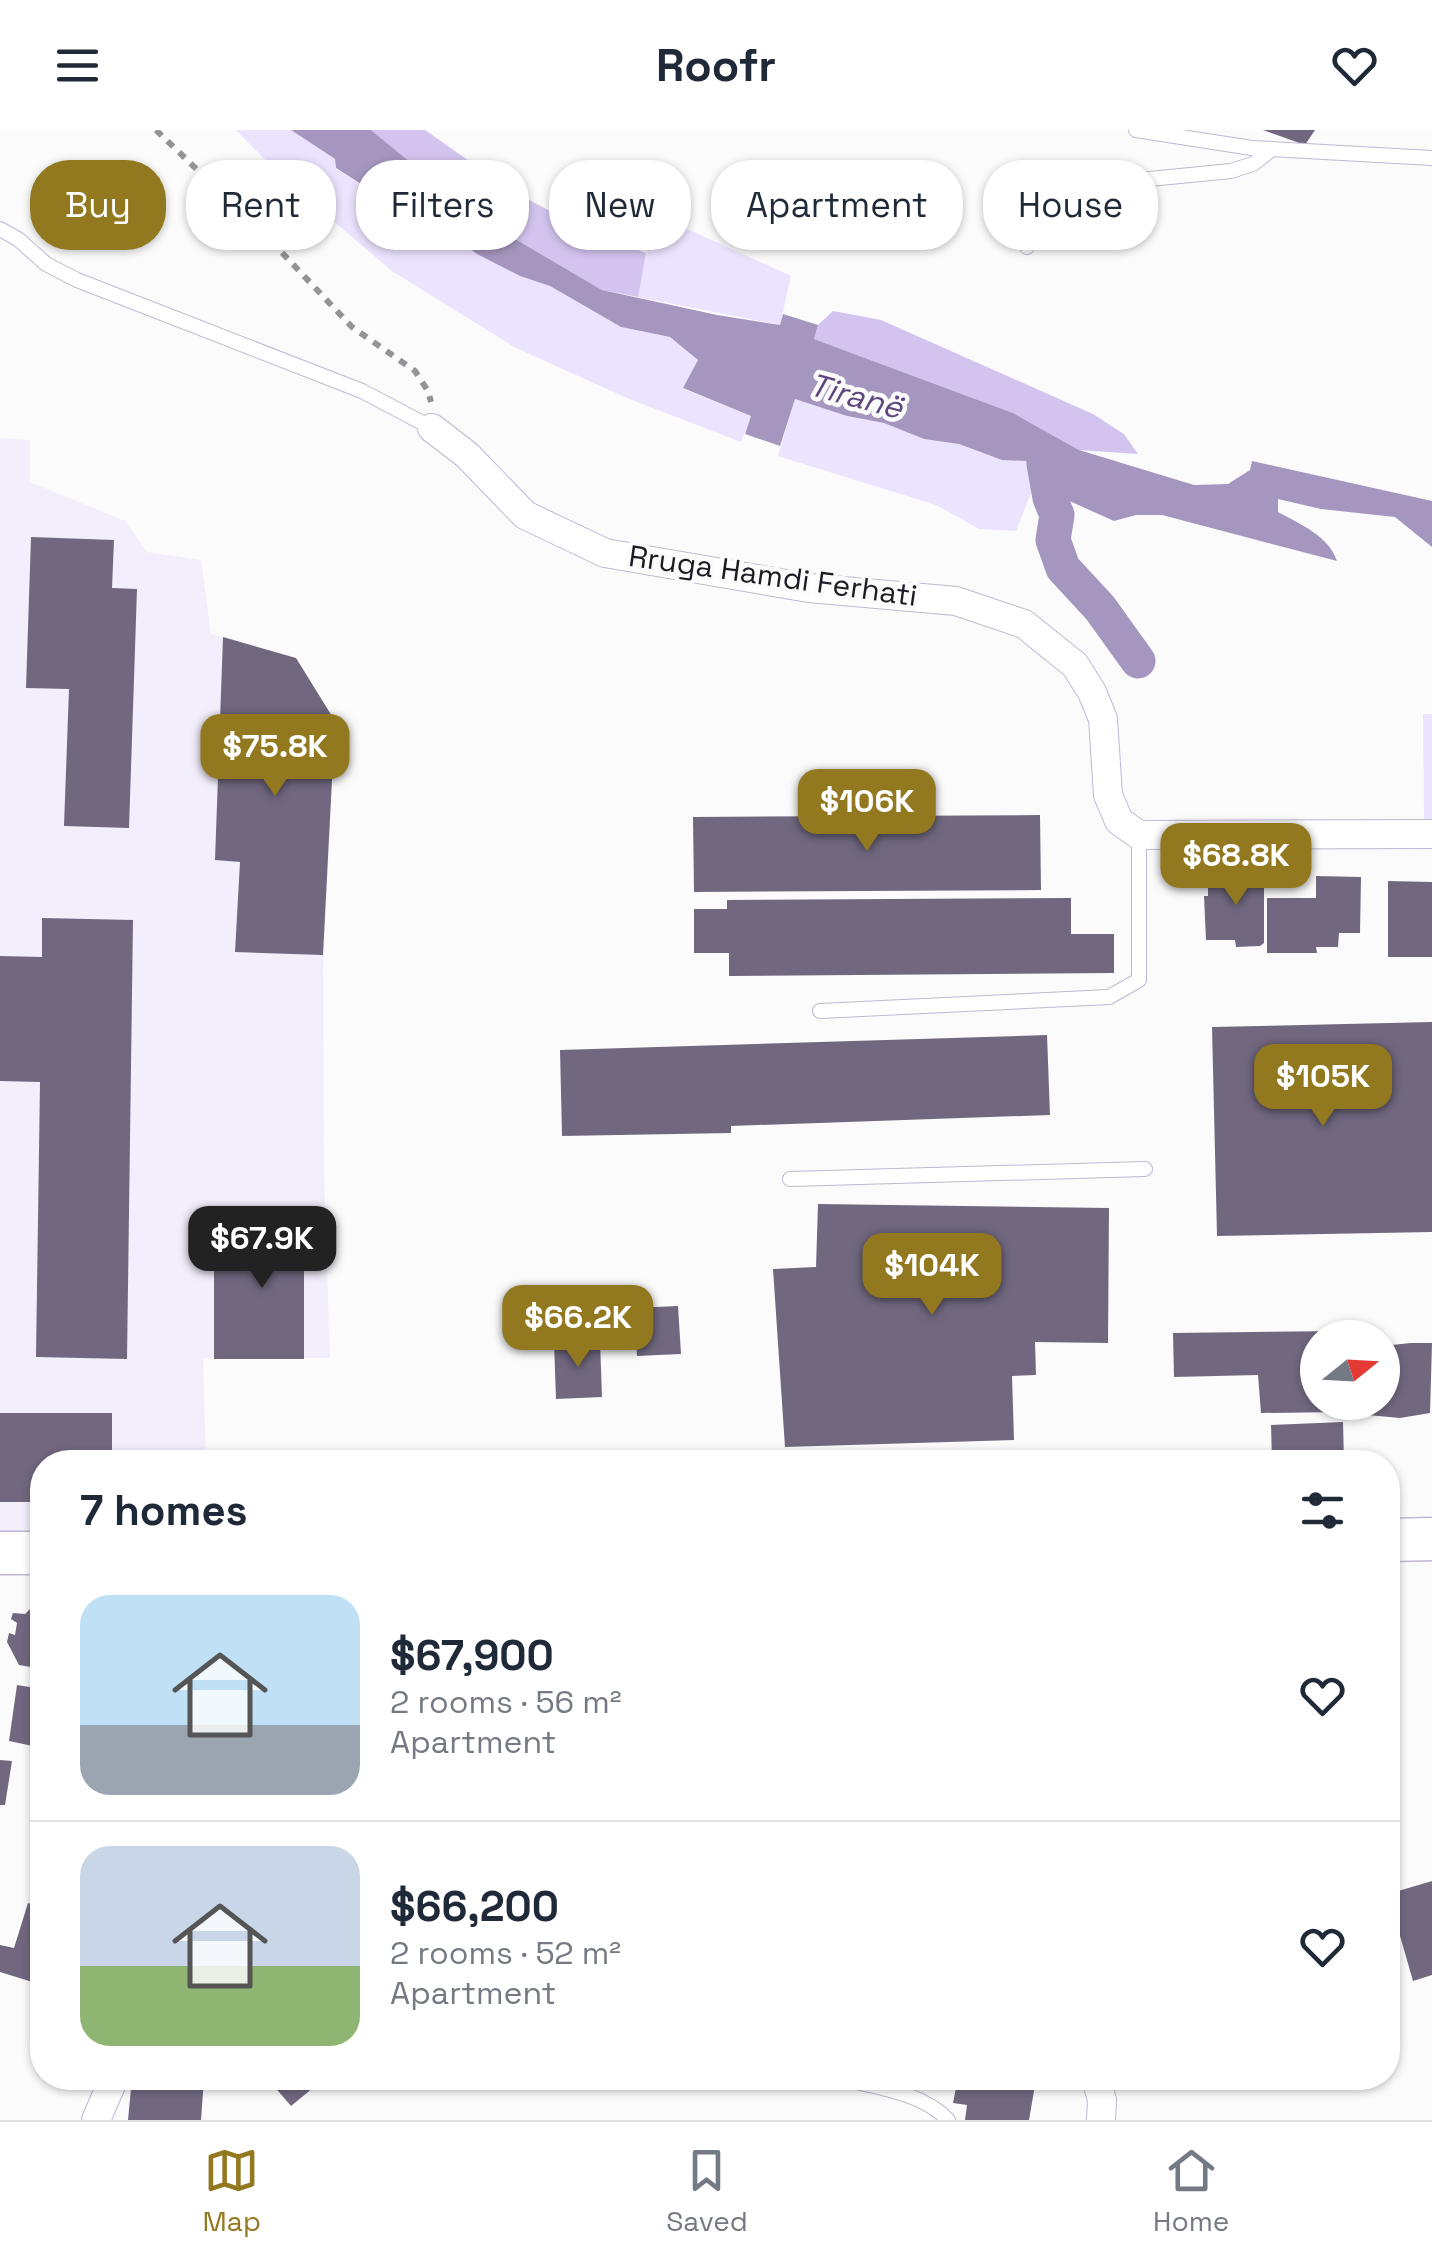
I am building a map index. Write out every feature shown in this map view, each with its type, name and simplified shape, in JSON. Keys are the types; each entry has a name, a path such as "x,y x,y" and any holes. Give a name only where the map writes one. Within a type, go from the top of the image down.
{"main road":[{"path":"1400,1540 1432,1539"},
{"path":"0,1553 30,1553"}],"street":[{"name":"Rruga Hamdi Ferhati","path":"432,428 467,455 525,516 605,553 809,588 956,601 1024,624 1075,665 1092,692 1102,718 1108,795 1119,821 1138,835"},
{"path":"1138,835 1432,834"},
{"path":"96,2120 109,2090"},
{"path":"1099,2090 1100,2120"}],"lane":[{"path":"1136,130 1272,149 1432,158"},
{"path":"1158,178 1230,171 1253,164 1272,149"},
{"name":"Rruga Hamdi Ferhati","path":"0,229 46,264 77,280 362,391 432,428"},
{"path":"820,1011 1109,997 1138,980 1138,835"},
{"path":"790,1179 1145,1169"},
{"path":"884,2090 921,2100 948,2120"}],"path":[{"path":"156,130 352,328 415,372 428,391 433,409 432,428"}],"shaded area":[{"path":"236,130 291,130 335,160 265,160"},
{"path":"371,130 425,130 468,160 408,160"},
{"path":"336,169 356,182 356,240 336,223"},
{"path":"529,200 549,211 549,250 646,253 638,297 602,290 529,247"},
{"path":"691,231 711,240 711,250 734,250 791,276 780,325 638,297 647,250 691,250"},
{"path":"367,250 472,250 520,276 550,286 621,327 670,337 698,360 683,389 751,416 741,442 627,398 516,348 392,271"},
{"path":"833,311 881,320 1093,414 1124,434 1138,454 1079,450 1013,413 814,339 818,325"},
{"path":"795,399 884,423 924,439 959,444 1002,460 1026,461 1039,473 1016,531 979,529 936,505 778,456"},
{"path":"0,438 30,440 30,482 125,521 147,552 201,560 211,634 296,658 335,721 323,968 330,1358 203,1358 206,1450 30,1450 30,1533 0,1534"},
{"path":"1423,714 1432,714 1432,819 1424,820"}],"water":[{"path":"291,130 371,130 408,160 356,160 356,181 336,168 335,159"},
{"name":"Tiranë","path":"529,247 602,290 717,315 780,325 783,314 818,325 814,339 1013,413 1079,450 1194,485 1228,484 1250,470 1252,461 1432,501 1432,547 1395,517 1321,509 1278,499 1278,512 1321,538 1337,561 1162,515 1136,515 1114,521 1036,486 1039,473 1026,461 1002,460 959,444 924,439 884,423 795,399 780,446 745,434 751,416 683,388 698,360 670,337 621,327 550,286 471,250"}],"building":[{"path":"1263,130 1315,130 1305,145"},
{"path":"31,537 114,540 112,588 137,589 129,828 64,826 69,689 26,688"},
{"path":"223,637 296,658 335,721 323,955 235,952 240,862 215,860"},
{"path":"1040,815 1041,890 694,892 693,817"},
{"path":"1248,869 1264,869 1264,943 1236,947 1235,940 1206,940 1204,896 1208,896 1208,883 1212,883 1212,877 1224,877 1230,872 1244,876"},
{"path":"1316,876 1361,877 1360,933 1339,933 1338,947 1316,947 1317,953 1267,953 1267,898 1316,898"},
{"path":"1388,881 1432,882 1432,957 1388,957"},
{"path":"1071,898 1071,934 1114,934 1114,973 729,976 729,953 694,953 694,909 727,909 727,900"},
{"path":"42,918 133,920 127,1359 36,1357 40,1082 0,1081 0,956 42,957"},
{"path":"1432,1022 1432,1232 1217,1236 1212,1027"},
{"path":"1047,1035 1050,1115 731,1126 731,1133 562,1136 560,1050"},
{"path":"818,1204 1109,1208 1108,1343 1035,1342 1036,1375 1012,1376 1014,1440 785,1447 773,1269 816,1267"},
{"path":"246,1212 304,1212 304,1359 214,1359 214,1250 246,1251"},
{"path":"678,1306 681,1354 637,1356 634,1308"},
{"path":"1300,1331 1300,1413 1261,1413 1258,1375 1174,1377 1173,1333"},
{"path":"600,1341 602,1397 556,1399 554,1342"},
{"path":"1432,1343 1430,1413 1400,1418 1400,1344"},
{"path":"0,1413 112,1413 112,1450 30,1450 30,1502 0,1502"},
{"path":"1343,1422 1344,1450 1272,1450 1271,1425"},
{"path":"30,1609 30,1667 19,1665 7,1642 9,1633 15,1635 17,1623 11,1619 13,1613 25,1614"},
{"path":"17,1685 30,1687 30,1745 9,1741"},
{"path":"0,1760 12,1761 5,1805 0,1805"},
{"path":"1432,1881 1432,1975 1413,1981 1400,1936 1400,1890"},
{"path":"28,1903 30,1981 0,1972 0,1945 14,1948"},
{"path":"131,2090 203,2090 201,2120 128,2120"},
{"path":"277,2090 310,2090 291,2106"},
{"path":"956,2090 1034,2091 1029,2120 965,2120 967,2105 953,2103"}],"waterway":[{"path":"1044,464 1057,515 1053,540 1063,568 1100,608 1138,661"}]}
